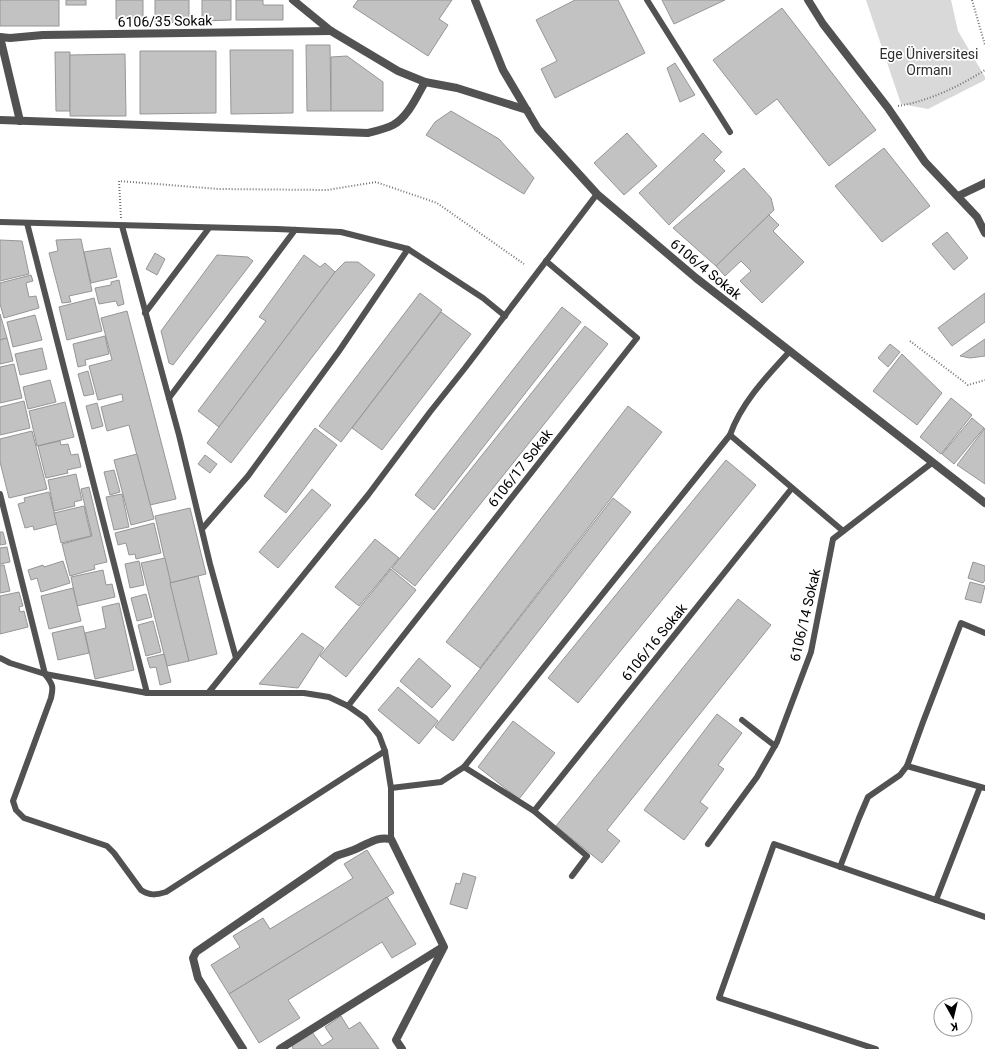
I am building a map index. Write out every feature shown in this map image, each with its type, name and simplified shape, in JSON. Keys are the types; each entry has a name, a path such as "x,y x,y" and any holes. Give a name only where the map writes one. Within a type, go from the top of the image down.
{"street":[{"path":"293,0 331,31 398,71 425,82 457,88 527,110"},
{"name":"6106/4 Sokak","path":"475,0 503,70 538,129 597,194 696,278 985,502"},
{"path":"808,0 823,24 888,108 925,162 977,217 985,233"},
{"name":"6106/35 Sokak","path":"0,37 10,38 43,35 331,31"},
{"path":"0,37 20,121"},
{"path":"0,120 368,133 394,125 409,110 425,82"},
{"path":"958,196 985,183"},
{"path":"243,1049 198,978 193,958 196,952 336,856 359,848 375,839 391,839 444,947"},
{"path":"393,1049 396,1040 444,947"},
{"path":"280,1049 444,947"},
{"path":"396,1040 402,1049"}],"lane":[{"path":"647,0 730,132"},
{"path":"209,692 368,495 597,194"},
{"path":"0,222 341,232 408,249 483,298 505,316"},
{"path":"27,223 147,693"},
{"path":"122,226 169,398 236,658"},
{"path":"145,312 209,228"},
{"path":"169,398 295,230"},
{"path":"202,529 248,476 339,351 408,249"},
{"name":"6106/17 Sokak","path":"348,706 637,338 546,261"},
{"path":"391,788 441,782 464,767 730,435 734,422 756,390 790,351"},
{"path":"730,435 843,531"},
{"name":"6106/14 Sokak","path":"708,844 757,777 775,746 812,652 833,539 933,462"},
{"name":"6106/16 Sokak","path":"534,811 792,488"},
{"path":"0,494 45,674 53,688 51,698 13,801 18,814 29,821 106,846 114,853 141,890 151,895 166,892 385,751"},
{"path":"840,867 868,797 900,775 907,766 961,623 985,634"},
{"path":"0,658 10,663 45,674 147,693 304,693 330,697 348,706 366,718 379,735 385,751 391,788 391,839"},
{"path":"742,720 775,746"},
{"path":"907,766 983,788 936,900"},
{"path":"464,767 534,811 587,856 572,876"},
{"path":"876,1049 719,998 774,844 985,917"}],"path":[{"path":"972,0 985,45"},
{"path":"888,108 911,104 931,98 985,70"},
{"path":"122,226 119,181 219,189 327,190 376,182 437,204 524,264"},
{"path":"910,341 968,385 985,380"}],"green space":[{"name":"Ege Üniversitesi Ormanı","path":"866,0 951,0 958,31 985,77 985,80 928,109 901,104"}],"building":[{"path":"0,0 59,0 59,26 0,26"},
{"path":"66,0 86,0 86,5 66,5"},
{"path":"116,0 143,0 143,18 116,19"},
{"path":"155,0 189,0 189,22 155,23"},
{"path":"202,0 231,0 231,20 202,21"},
{"path":"236,0 263,0 263,5 283,5 283,20 236,20"},
{"path":"358,0 452,0 439,19 448,25 428,56 353,7"},
{"path":"575,0 618,0 645,53 555,98 541,69 557,61 536,20"},
{"path":"662,0 725,0 674,24"},
{"path":"782,8 876,130 829,166 777,99 756,115 713,60"},
{"path":"306,45 330,45 331,111 307,111"},
{"path":"230,50 293,50 293,113 231,114"},
{"path":"140,51 216,51 216,113 140,114"},
{"path":"55,52 70,52 70,111 56,111"},
{"path":"125,54 126,116 70,116 70,55"},
{"path":"347,56 383,82 383,111 331,111 331,57"},
{"path":"675,63 695,95 680,102 667,68"},
{"path":"451,111 499,139 534,178 524,194 426,135 435,122"},
{"path":"627,133 657,166 624,195 594,163"},
{"path":"703,133 722,152 714,160 725,171 669,225 639,193"},
{"path":"884,148 930,206 882,242 835,186"},
{"path":"744,168 771,198 774,210 716,266 673,228"},
{"path":"769,215 779,225 773,231 804,262 762,303 740,281 751,271 741,261 725,276 716,266"},
{"path":"947,232 968,258 954,270 932,244"},
{"path":"81,239 92,291 69,296 71,302 62,303 49,253 58,251 56,240"},
{"path":"0,240 22,241 29,274 0,281"},
{"path":"110,248 117,277 91,283 84,252"},
{"path":"155,253 165,259 157,275 146,269"},
{"path":"217,255 248,257 253,261 173,365 169,363 161,331"},
{"path":"304,255 320,267 325,263 335,272 219,427 198,411 266,321 259,317"},
{"path":"345,262 358,262 375,275 231,463 207,443 335,272"},
{"path":"31,275 33,281 26,283 29,297 36,296 39,308 4,318 0,304 0,283"},
{"path":"119,280 124,304 118,306 116,301 99,304 95,288 111,285 111,282"},
{"path":"420,293 442,310 341,442 319,426"},
{"path":"985,293 985,322 952,346 938,328"},
{"path":"94,298 102,331 67,340 59,307"},
{"path":"562,307 581,322 434,510 415,495"},
{"path":"127,311 176,499 150,505 129,425 107,431 101,407 123,401 122,394 98,400 89,366 112,360 101,318"},
{"path":"441,312 471,334 382,450 352,428"},
{"path":"0,314 7,338 0,340"},
{"path":"35,315 42,340 13,347 7,322"},
{"path":"585,326 608,344 415,586 392,568"},
{"path":"105,336 109,354 85,360 86,365 78,367 73,344"},
{"path":"7,338 13,361 0,364 0,340"},
{"path":"985,339 985,356 970,358 960,356"},
{"path":"890,344 900,352 888,367 878,358"},
{"path":"42,348 47,369 20,375 15,354"},
{"path":"902,354 942,393 917,425 873,391"},
{"path":"14,364 22,398 0,403 0,367"},
{"path":"88,371 94,394 84,396 78,374"},
{"path":"50,380 56,402 28,409 23,387"},
{"path":"951,398 972,415 941,454 920,437"},
{"path":"24,401 30,428 0,435 0,407"},
{"path":"65,402 74,437 37,446 29,411"},
{"path":"97,403 103,426 92,429 86,406"},
{"path":"628,406 662,432 480,668 446,642"},
{"path":"972,418 984,428 954,464 942,454"},
{"path":"315,428 337,445 286,513 264,496"},
{"path":"985,428 985,484 957,465"},
{"path":"32,431 47,489 9,498 0,462 0,439"},
{"path":"60,441 61,445 68,444 71,455 78,454 81,467 67,470 68,473 46,478 38,446"},
{"path":"137,454 154,519 131,525 114,460"},
{"path":"205,455 217,464 210,473 198,464"},
{"path":"726,460 756,485 578,703 548,678"},
{"path":"114,470 120,492 110,495 104,472"},
{"path":"76,474 82,500 74,502 75,506 54,511 48,480"},
{"path":"89,487 107,562 94,565 95,569 70,576 62,544 92,536 81,489"},
{"path":"312,489 331,505 278,568 259,552"},
{"path":"49,492 57,524 34,530 33,526 25,528 18,504 25,502 24,498"},
{"path":"122,494 129,527 114,530 106,497"},
{"path":"613,498 631,512 453,741 435,727"},
{"path":"84,506 91,536 61,543 54,513"},
{"path":"190,508 206,574 170,583 155,516"},
{"path":"154,523 161,553 136,559 135,554 129,555 126,543 118,545 115,533"},
{"path":"0,532 3,532 6,544 0,545"},
{"path":"375,539 399,558 359,606 335,587"},
{"path":"7,547 10,562 0,564 0,548"},
{"path":"165,558 189,661 167,666 141,563"},
{"path":"63,561 70,583 41,592 37,578 31,580 28,570"},
{"path":"139,561 144,585 130,588 125,564"},
{"path":"973,562 985,566 985,580 983,583 968,578"},
{"path":"0,565 4,565 10,591 0,593"},
{"path":"391,569 416,590 346,677 320,656"},
{"path":"103,570 106,585 112,584 115,597 77,606 71,577"},
{"path":"198,576 217,654 189,661 170,583"},
{"path":"970,582 985,586 981,603 965,599"},
{"path":"73,588 81,621 49,629 41,596"},
{"path":"19,592 23,606 19,607 20,612 24,611 28,627 0,634 0,596"},
{"path":"146,594 152,617 137,621 131,598"},
{"path":"738,599 771,625 607,830 620,841 602,863 556,826"},
{"path":"119,603 134,670 95,679 85,633 106,628 102,607"},
{"path":"153,621 161,652 146,656 138,625"},
{"path":"83,626 89,653 58,660 52,633"},
{"path":"302,633 324,648 298,688 259,684"},
{"path":"164,654 171,682 160,685 156,667 150,668 147,658"},
{"path":"419,658 451,686 432,708 400,681"},
{"path":"398,687 438,721 419,744 378,710"},
{"path":"717,714 742,733 718,765 724,769 700,802 708,808 684,840 644,810"},
{"path":"513,721 555,753 519,799 478,767"},
{"path":"367,850 394,893 229,994 211,965 240,947 233,936 263,918 270,929 353,878 344,864"},
{"path":"463,873 476,877 467,909 450,904 456,883 460,884"},
{"path":"387,897 416,944 392,958 382,942 288,1000 300,1018 259,1043 229,994"},
{"path":"341,1016 349,1029 360,1022 379,1049 293,1049 292,1046 312,1032 322,1046 333,1039 325,1027"}]}
